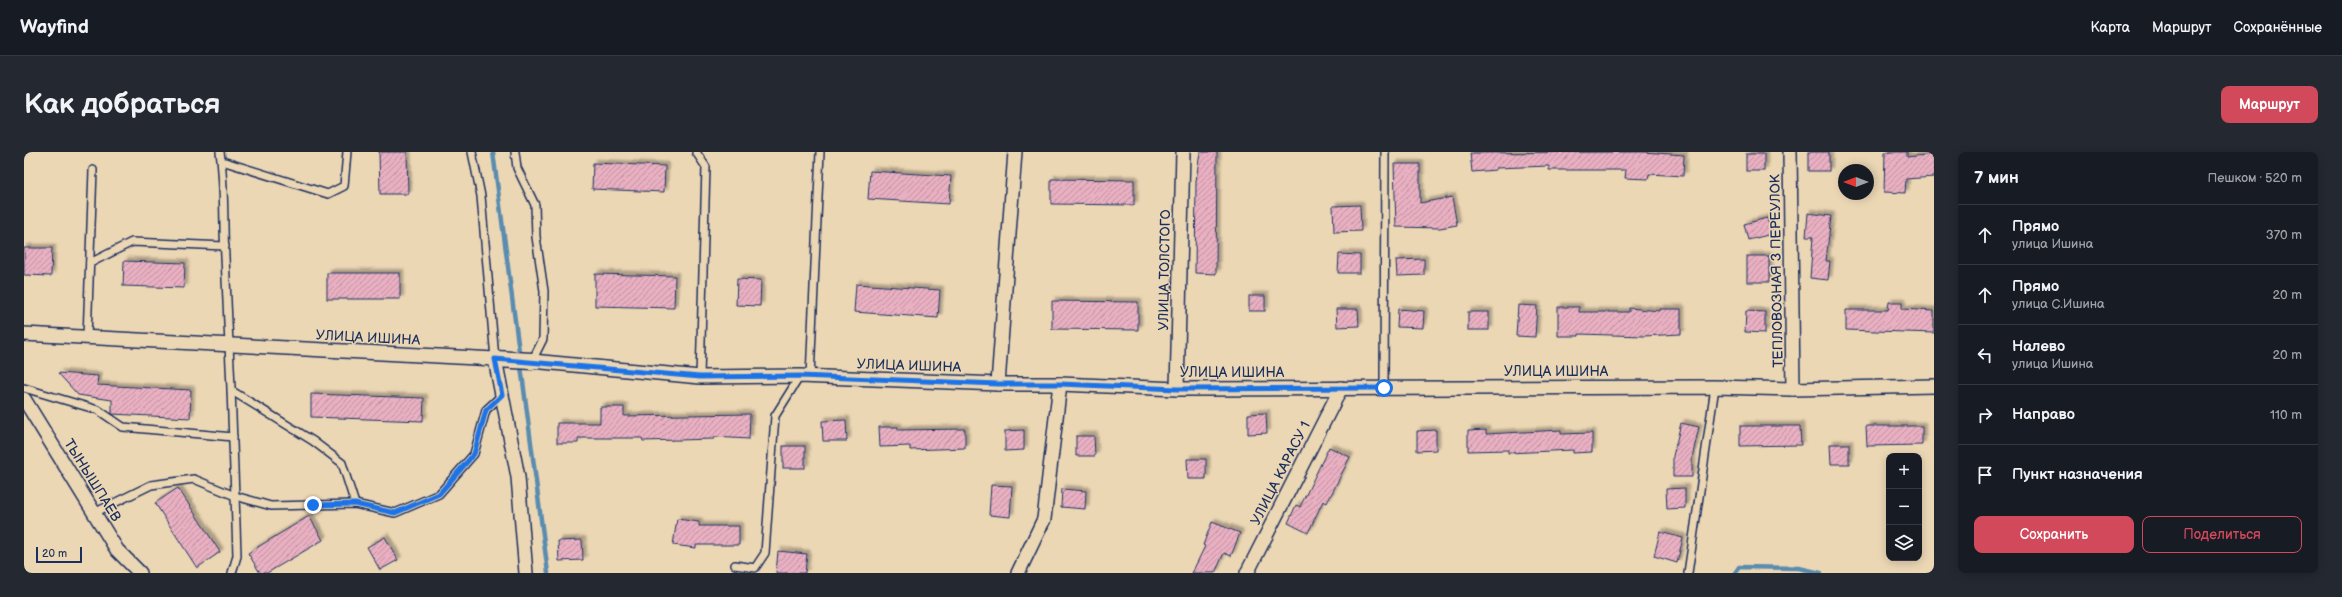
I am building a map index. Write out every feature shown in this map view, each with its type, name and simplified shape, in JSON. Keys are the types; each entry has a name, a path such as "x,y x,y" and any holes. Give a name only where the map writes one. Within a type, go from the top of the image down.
{"street":[{"path":"998,384 1015,152"},
{"name":"УЛИЦА ТОЛСТОГО","path":"1177,389 1183,152"},
{"name":"ТЕПЛОВОЗНАЯ 3 ПЕРЕУЛОК","path":"1790,152 1794,389"},
{"name":"УЛИЦА ИШИНА","path":"24,334 495,359"},
{"path":"526,573 518,476 495,359 532,361"},
{"name":"УЛИЦА ИШИНА","path":"532,361 700,377 805,376 998,384 1060,384 1177,389 1716,387 1794,389 1934,386"},
{"path":"1018,573 1044,519 1060,384"},
{"name":"УЛИЦА КАРАСУ 1","path":"1247,573 1341,388"},
{"name":"ТЫНЫШПАЕВ","path":"24,399 117,550 140,573"}],"lane":[{"path":"220,152 225,181 225,246 232,391 237,556 232,573"},
{"path":"222,161 328,194 344,186 347,152"},
{"path":"472,152 481,196 495,359"},
{"path":"515,152 517,168 535,204 536,237 544,291 543,339 532,361"},
{"path":"696,152 706,167 700,377"},
{"path":"735,565 755,568 765,553 775,416 805,376 820,152"},
{"path":"1384,388 1385,152"},
{"path":"87,338 93,170"},
{"path":"90,263 132,242 225,246"},
{"path":"1688,573 1716,387"},
{"path":"24,388 98,410 123,426 233,437"},
{"path":"232,391 313,441 342,463 355,504"},
{"path":"94,513 151,485 194,479 235,496 271,506 355,504 395,513 439,494 474,454 486,410 502,395"}],"building":[{"path":"379,152 407,152 408,194 380,194"},
{"path":"1200,152 1217,152 1216,274 1195,273 1196,181"},
{"path":"1643,152 1684,155 1683,176 1649,174 1648,179 1625,178 1626,170 1549,170 1549,166 1496,168 1496,170 1472,172 1470,153"},
{"path":"1808,152 1829,152 1829,171 1808,171"},
{"path":"1885,152 1907,152 1907,157 1934,154 1934,177 1906,179 1905,193 1884,192"},
{"path":"1746,154 1764,154 1764,171 1746,171"},
{"path":"593,163 665,166 664,192 592,189"},
{"path":"1394,164 1420,164 1420,203 1452,197 1457,225 1440,228 1396,227"},
{"path":"870,171 951,176 949,204 868,199"},
{"path":"1051,179 1134,180 1134,205 1051,204"},
{"path":"1360,205 1361,231 1334,232 1333,206"},
{"path":"1808,213 1831,216 1826,261 1830,261 1828,280 1810,278 1813,237 1806,237"},
{"path":"1767,218 1772,234 1748,240 1744,224"},
{"path":"24,248 52,248 51,276 24,275"},
{"path":"1339,254 1360,255 1360,273 1338,273"},
{"path":"1747,256 1769,256 1769,282 1747,282"},
{"path":"1424,259 1424,275 1397,276 1396,260"},
{"path":"124,261 185,263 184,288 123,286"},
{"path":"327,273 400,273 400,299 327,299"},
{"path":"595,274 675,276 674,308 595,306"},
{"path":"737,279 761,280 760,306 736,305"},
{"path":"856,284 940,290 938,318 854,312"},
{"path":"1249,296 1265,296 1265,311 1249,311"},
{"path":"1052,301 1138,302 1138,330 1052,329"},
{"path":"1889,302 1902,302 1902,309 1934,311 1934,333 1846,330 1846,310 1888,310"},
{"path":"1518,305 1537,306 1535,337 1516,336"},
{"path":"1558,307 1579,307 1579,312 1629,312 1629,308 1660,311 1660,309 1681,309 1681,334 1644,336 1579,334 1579,336 1558,336"},
{"path":"1336,309 1358,309 1359,326 1337,327"},
{"path":"1398,309 1424,311 1423,328 1397,327"},
{"path":"1746,311 1765,312 1765,333 1745,332"},
{"path":"1468,312 1489,312 1489,330 1468,330"},
{"path":"58,373 98,376 97,385 191,390 190,418 112,414 112,400 78,395"},
{"path":"311,394 424,398 423,421 311,417"},
{"path":"600,407 624,407 624,416 750,414 749,439 714,437 714,439 643,441 642,438 578,438 578,443 557,443 557,423 600,423"},
{"path":"1266,413 1267,433 1248,434 1248,414"},
{"path":"846,420 847,441 823,441 822,421"},
{"path":"1681,423 1699,427 1692,458 1692,477 1673,477 1673,456"},
{"path":"1740,426 1800,426 1801,445 1740,446"},
{"path":"1866,426 1922,426 1922,445 1867,446"},
{"path":"879,427 898,427 898,430 965,429 965,448 910,450 910,446 880,447"},
{"path":"1024,430 1024,450 1005,451 1005,431"},
{"path":"1436,430 1436,450 1417,451 1417,431"},
{"path":"1486,430 1486,434 1561,430 1561,434 1592,433 1592,452 1573,453 1573,450 1508,453 1508,450 1468,451 1468,431"},
{"path":"1076,436 1094,436 1095,456 1076,456"},
{"path":"1830,444 1849,444 1849,464 1831,464"},
{"path":"783,446 805,446 805,468 783,468"},
{"path":"1329,447 1350,457 1327,503 1323,501 1308,533 1288,523 1296,505 1300,507"},
{"path":"1187,459 1206,459 1206,479 1188,479"},
{"path":"991,485 1012,486 1010,517 989,515"},
{"path":"178,488 220,552 197,568 155,503"},
{"path":"1685,488 1685,508 1667,509 1666,489"},
{"path":"1062,489 1086,491 1085,509 1061,507"},
{"path":"309,516 323,540 267,573 260,573 248,553"},
{"path":"677,519 699,522 699,526 739,526 739,545 696,545 696,548 673,545"},
{"path":"1212,522 1240,533 1231,556 1224,553 1215,573 1192,573 1205,546 1203,545"},
{"path":"1660,532 1683,538 1677,563 1654,556"},
{"path":"385,537 398,560 380,570 367,547"},
{"path":"582,540 583,560 559,561 558,541"},
{"path":"778,551 807,554 805,573 776,573"}],"waterway":[{"path":"493,152 548,573"},
{"path":"1735,573 1739,567 1799,568 1821,573"}],"route":[{"path":"313,505 355,504 395,513 439,494 474,454 486,410 502,395 495,359 532,361 700,377 810,376 998,384 1060,384 1177,389 1384,388"}]}
